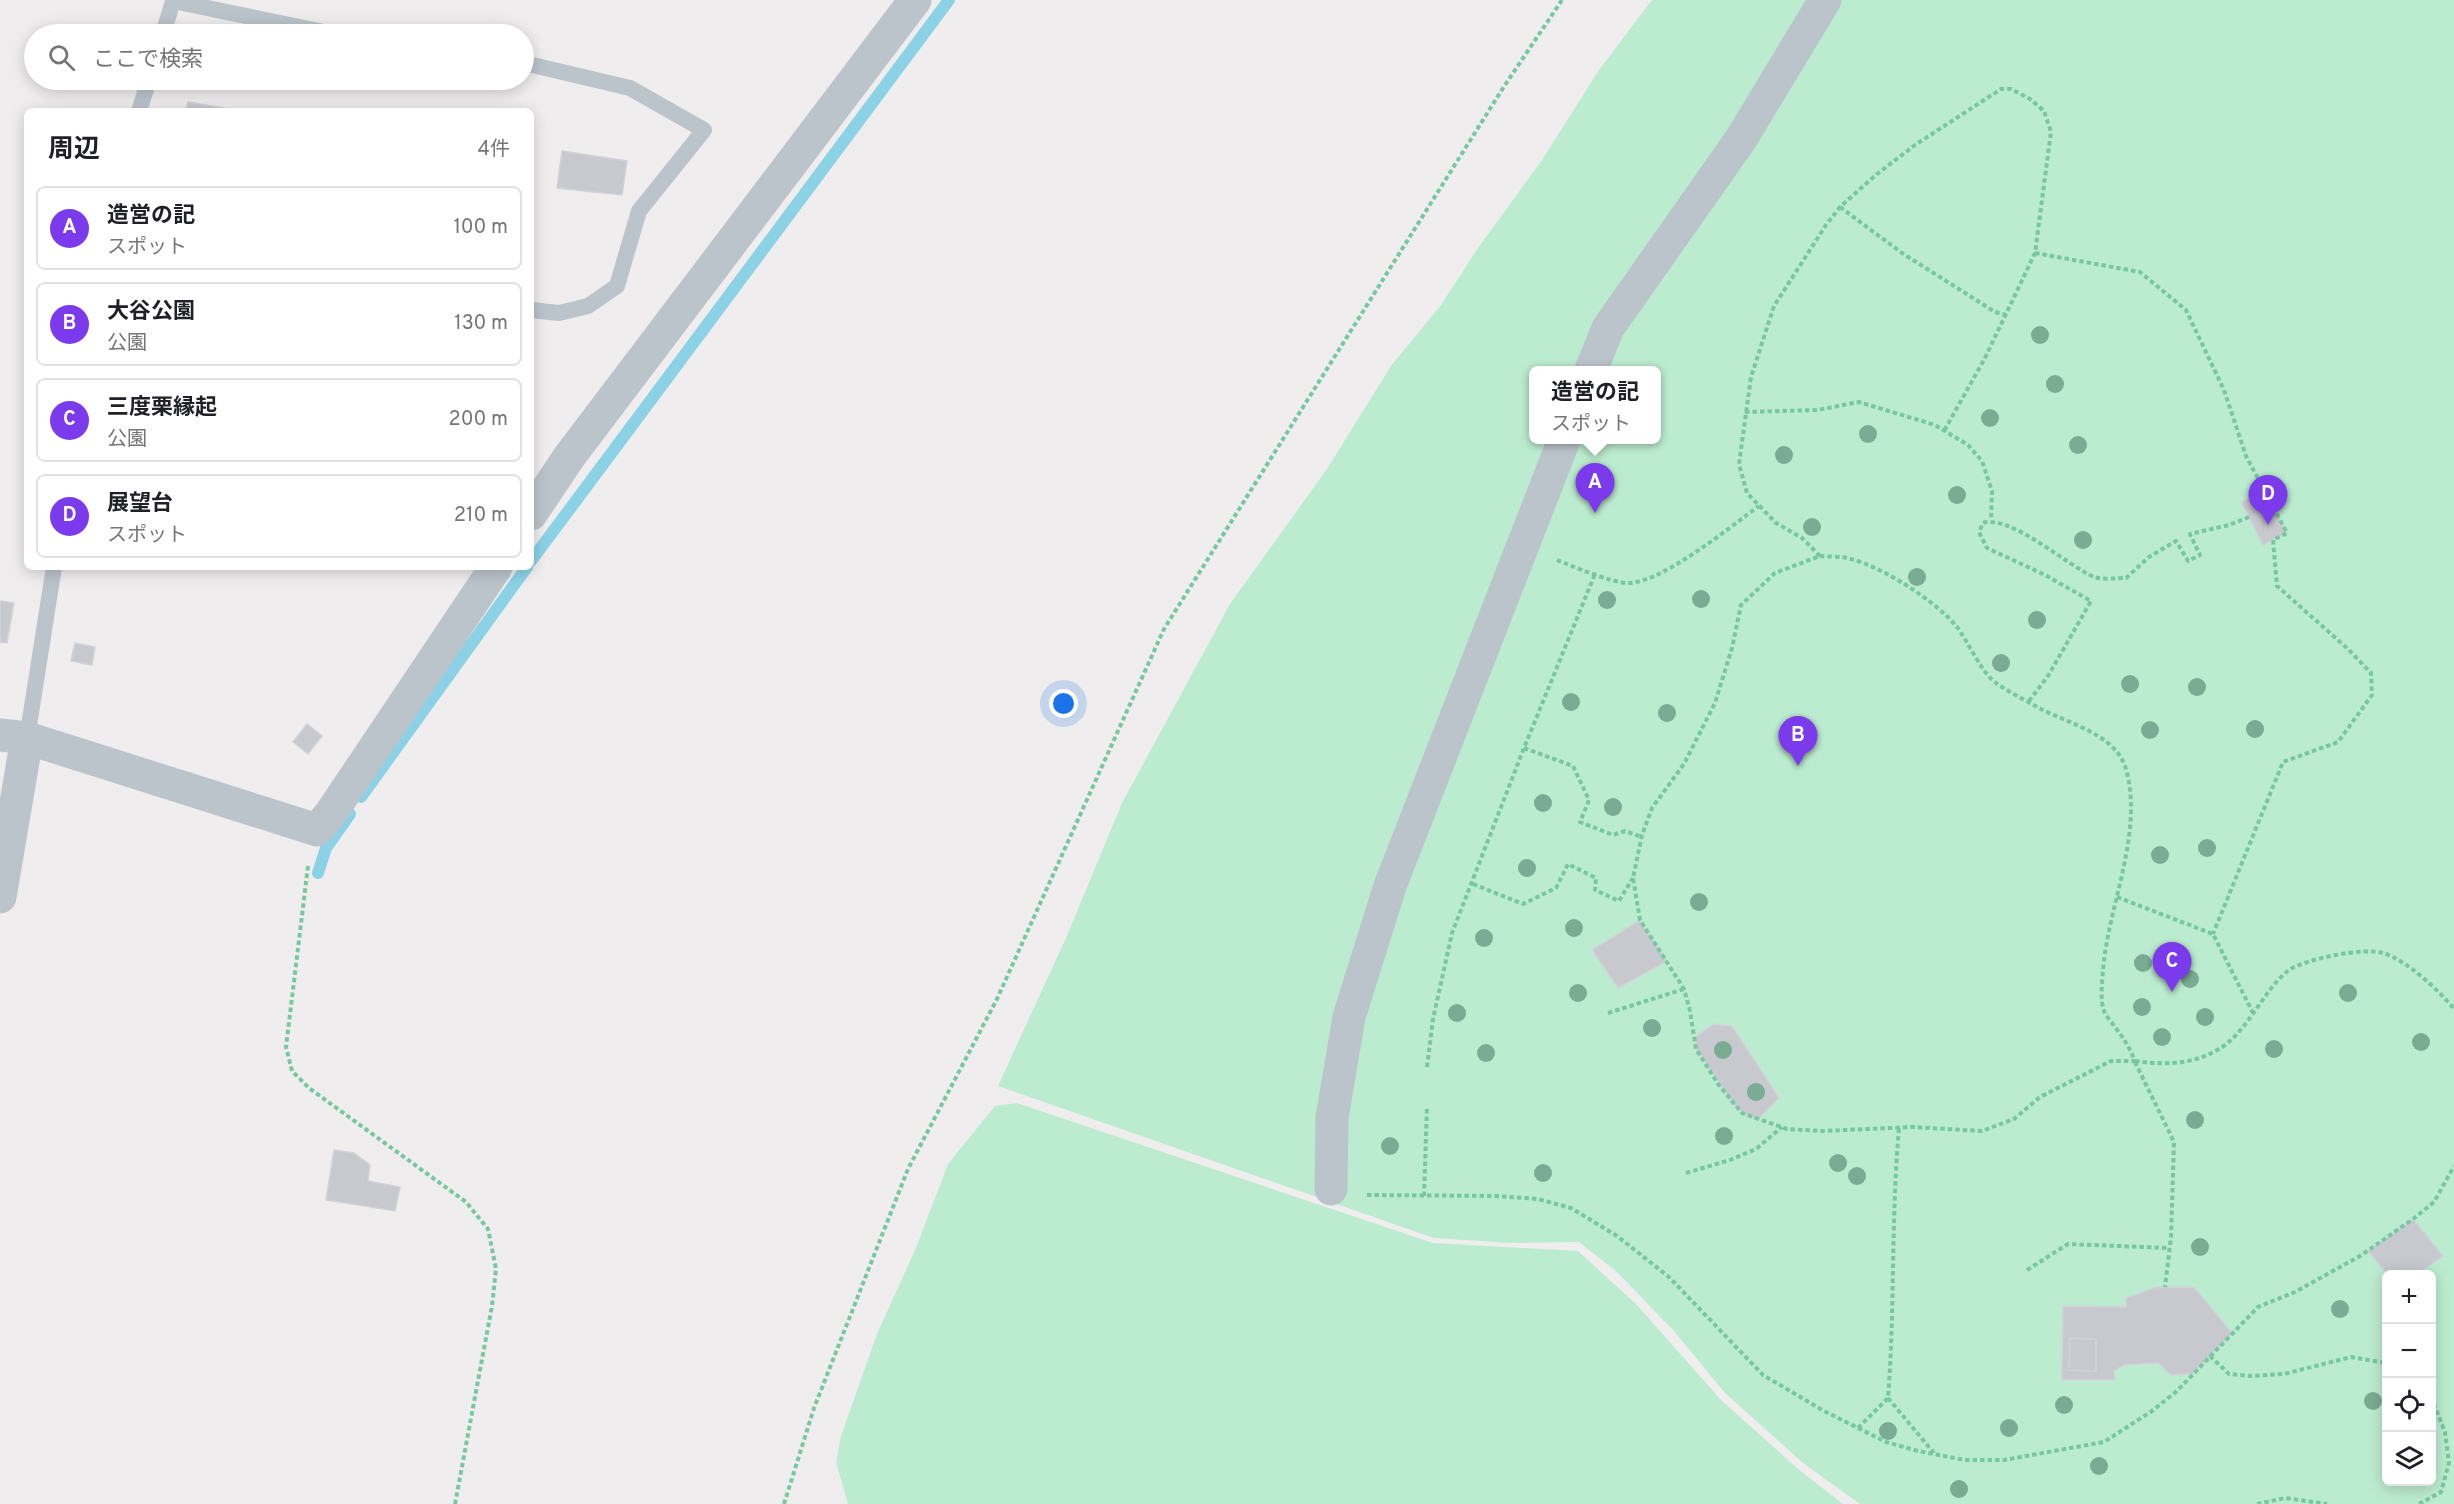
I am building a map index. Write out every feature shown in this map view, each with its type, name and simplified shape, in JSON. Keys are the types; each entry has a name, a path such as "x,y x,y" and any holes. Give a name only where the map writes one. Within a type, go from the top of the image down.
{"street":[{"path":"534,510 569,457 915,0"},
{"path":"1593,366 1608,328 1741,139 1825,0"},
{"path":"1331,1189 1332,1118 1349,1017 1390,886 1562,444"},
{"path":"0,897 13,737 317,830 331,813 494,570"}],"lane":[{"path":"166,24 173,1 285,24"},
{"path":"534,65 630,88 704,130 639,211 617,286 588,306 559,313 534,310"},
{"path":"140,108 146,90"},
{"path":"13,737 53,570"}],"path":[{"path":"784,1504 819,1397 908,1169 997,999 1164,629 1503,88 1562,0"},
{"path":"1820,556 1802,538 1776,523 1747,493 1739,464 1751,377 1774,306 1840,207 1877,174 1944,125 2001,88 2011,89 2030,99 2044,111 2051,132 2035,253 1985,358 1944,431"},
{"path":"1840,207 1902,253 1995,312 2006,315"},
{"path":"2035,253 2140,272 2186,310 2224,390 2246,456 2287,533 2273,540 2277,586 2347,648 2371,673 2372,695 2338,742 2283,762 2213,934"},
{"path":"1745,412 1817,410 1859,402 1935,425 1968,445 1982,461 1992,491 1991,520"},
{"path":"1523,547 1595,574 1628,583 1657,576 1759,506"},
{"path":"2029,701 2048,676 2091,602 2045,575 1987,548 1979,532 1983,523 1991,520 2013,528 2095,577 2126,578 2149,557 2176,542 2188,561 2200,555 2190,534 2229,525 2249,517"},
{"path":"1473,884 1523,904 1556,888 1568,864 1596,878 1595,890 1619,901 1633,878 1642,837 1652,808 1684,764 1715,703 1732,648 1741,605 1775,573 1820,556 1851,558 1923,596 1956,626 1996,682 2102,740 2114,749 2125,766 2131,818 2123,870 2106,940 2103,981 2104,1011 2128,1045 2174,1142 2169,1248 2164,1287"},
{"path":"1427,1067 1432,1019 1452,933 1595,574"},
{"path":"1524,748 1574,766 1589,800 1580,822 1613,835 1625,831 1642,837"},
{"path":"317,830 309,861 286,1047 292,1071 328,1104 392,1147 466,1202 488,1229 494,1254 496,1269 492,1306 455,1504"},
{"path":"1633,878 1640,920 1676,973 1684,989 1696,1049 1718,1084 1742,1113 1782,1127 1822,1131 1899,1128 1982,1131 2014,1119 2040,1097 2110,1061 2161,1064 2192,1062 2221,1048 2290,970 2334,954 2382,952 2406,965 2442,993 2454,1009"},
{"path":"2117,897 2213,934 2253,1013"},
{"path":"1608,1013 1684,989"},
{"path":"1424,1196 1427,1107"},
{"path":"1686,1173 1730,1160 1756,1149 1782,1127"},
{"path":"1858,1428 1888,1398 1893,1319 1894,1182 1899,1128"},
{"path":"1331,1189 1350,1195 1496,1196 1538,1199 1571,1208 1617,1236 1669,1277 1762,1375 1824,1411 1886,1442 1965,1460 2004,1460 2104,1442 2152,1411 2177,1391 2258,1307 2295,1292 2360,1256 2434,1202 2454,1166"},
{"path":"2027,1269 2068,1244 2169,1248"},
{"path":"2210,1356 2229,1374 2250,1376 2284,1374 2351,1358 2382,1362"},
{"path":"1888,1398 1935,1453"},
{"path":"2419,1504 2441,1492 2450,1463 2445,1432 2436,1409"},
{"path":"2258,1504 2285,1498 2327,1504"}],"green space":[{"path":"1652,0 2454,0 2454,1504 1860,1504 1803,1463 1724,1392 1674,1331 1617,1272 1579,1242 1511,1243 1434,1238 998,1086 1066,938 1122,803 1230,604 1327,469 1391,366 1441,305 1478,248 1542,160 1599,70"},
{"path":"1017,1103 1433,1243 1578,1251 1636,1304 1721,1400 1798,1469 1843,1504 848,1504 836,1462 841,1436 877,1334 916,1248 948,1164 995,1106"}],"building":[{"path":"188,102 224,108 187,108"},
{"path":"562,151 627,161 622,195 557,188"},
{"path":"2265,491 2287,533 2263,545 2241,502"},
{"path":"0,601 14,603 7,643 0,642"},
{"path":"75,643 95,647 92,665 71,661"},
{"path":"307,724 322,736 308,754 293,742"},
{"path":"1640,920 1667,961 1618,988 1592,950"},
{"path":"1714,1024 1732,1026 1779,1098 1757,1120 1742,1113 1731,1101 1696,1049 1695,1037"},
{"path":"334,1150 354,1153 370,1165 368,1181 400,1187 395,1211 326,1200"},
{"path":"2413,1219 2443,1256 2423,1270 2384,1270 2368,1251"},
{"path":"2156,1287 2194,1287 2232,1333 2193,1374 2171,1375 2158,1363 2124,1365 2114,1371 2115,1380 2062,1380 2063,1306 2126,1307 2126,1298"},
{"path":"2070,1338 2096,1339 2096,1371 2069,1370"}],"waterway":[{"path":"534,557 949,0"},
{"path":"361,797 525,570"},
{"path":"318,873 326,848 350,814"}],"place":[{"name":"造営の記","path":"1595,513"},
{"name":"展望台","path":"2268,525"},
{"name":"大谷公園","path":"1798,766"},
{"name":"三度栗縁起","path":"2172,992"}]}
